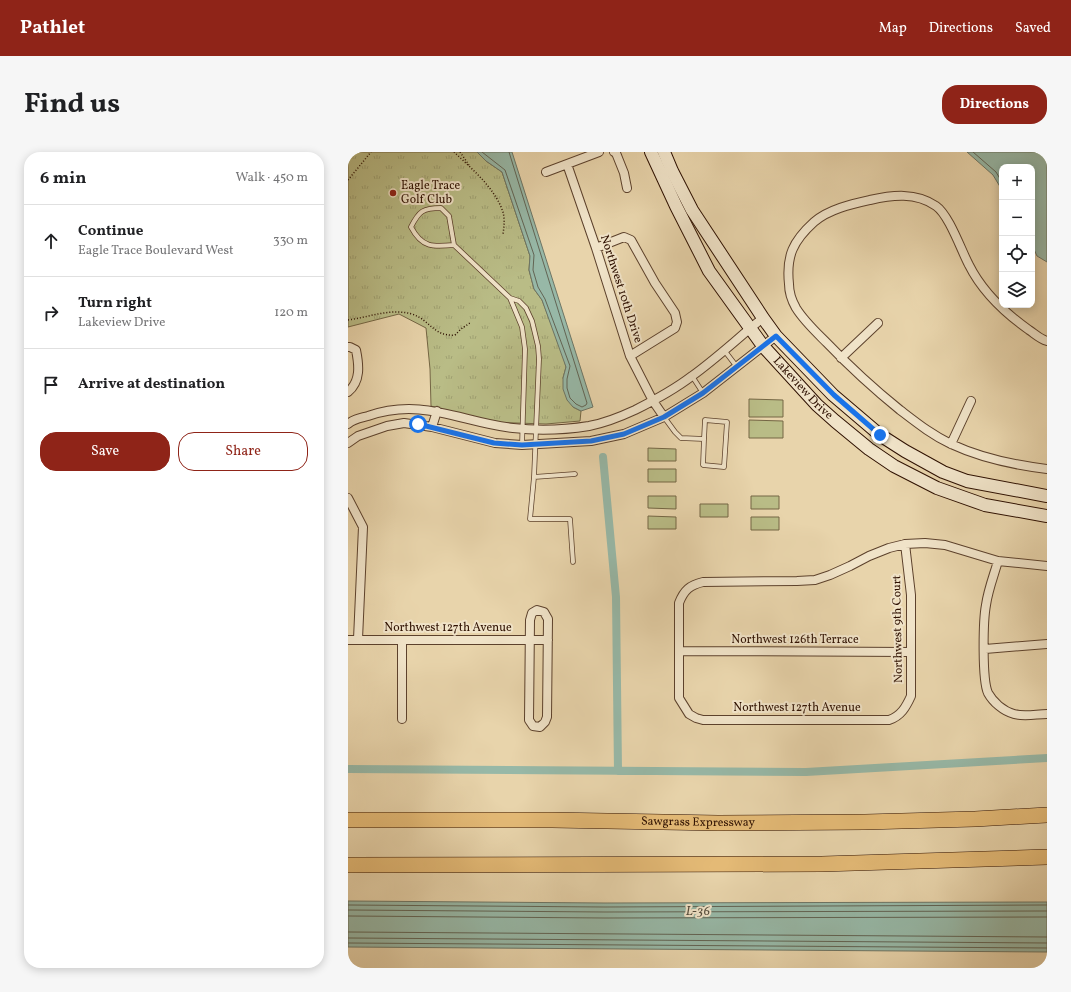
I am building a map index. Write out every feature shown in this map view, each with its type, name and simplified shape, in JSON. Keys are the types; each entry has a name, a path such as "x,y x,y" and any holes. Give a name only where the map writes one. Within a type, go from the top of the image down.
{"highway":[{"name":"Sawgrass Expressway","path":"348,820 552,820 718,823 857,822 975,819 1047,815"},
{"path":"348,865 822,864 1047,857"}],"street":[{"path":"546,172 598,152"},
{"path":"614,152 616,153 624,174 627,188"},
{"name":"Lakeview Drive","path":"651,152 676,206 710,271 749,329 817,405 864,446 894,466 936,488 985,505 1047,516"},
{"name":"Lakeview Drive","path":"664,152 692,210 762,318 776,336 834,395 880,435 905,452 943,472 967,481 1047,496"},
{"name":"Northwest 10th Drive","path":"567,164 596,248 630,356 653,401 664,417"},
{"path":"1047,341 1013,319 990,296 970,267 947,222 937,207 923,200 907,196 888,196 846,206 818,218 802,233 791,250 787,270 789,291 796,308 808,324 841,358 880,394 928,432 951,444 985,457 1026,467 1047,469"},
{"path":"596,248 624,237 631,240 655,283 675,313 677,322 675,328 630,356"},
{"path":"348,424 378,412 408,408 437,411 485,423 536,430 590,426 619,417 653,401 692,376 762,318"},
{"path":"841,358 878,323"},
{"path":"348,443 358,436 387,426 404,423 432,427 494,443 522,445 591,441 624,434 664,417 703,393 776,336"},
{"path":"348,347 356,350 358,376 354,386 348,392"},
{"path":"951,444 971,401"},
{"path":"432,427 437,411"},
{"path":"894,466 905,452"},
{"path":"348,498 363,527 358,639"},
{"path":"680,651 680,603 688,588 694,584 703,582 797,582 814,580 844,569 869,556 889,548 905,544 925,543 945,545 998,561 1047,566"},
{"name":"Northwest 9th Court","path":"903,711 911,696 912,595 905,544"},
{"path":"998,561 986,604 984,619 985,680 988,693 998,705 1013,714 1047,714"},
{"path":"537,610 544,612 548,619 548,640 547,717 545,722 540,727 534,726 529,720 530,620 532,613 537,610"},
{"name":"Northwest 127th Avenue","path":"348,640 548,640"},
{"path":"402,640 402,719"},
{"path":"985,649 1047,644"},
{"name":"Northwest 127th Avenue","path":"680,651 680,698 689,714 703,720 889,720 896,717 903,711"},
{"name":"Northwest 126th Terrace","path":"680,651 911,652"}],"lane":[{"path":"454,245 435,247 425,244 416,236 411,227 416,216 427,208 441,208 449,216 454,245 510,298 522,327 525,349 522,445"},
{"path":"510,298 519,301 526,308 536,333 539,359 536,445 530,519 570,519 573,562"},
{"path":"724,350 737,366"},
{"path":"692,376 703,393"},
{"path":"664,417 681,438 704,439"},
{"path":"705,420 727,422 724,467 703,465 704,439 705,420"},
{"path":"534,477 575,474"}],"path":[{"path":"348,180 371,152"},
{"path":"454,152 490,188 503,212 503,234"},
{"path":"460,152 471,168"},
{"path":"348,320 393,311 412,314 423,319 446,336 455,335 470,323"}],"green space":[{"name":"Eagle Trace Golf Club","path":"348,152 477,152 486,161 502,172 530,256 529,270 534,289 542,300 563,355 566,367 563,378 573,407 581,411 580,421 546,424 486,422 431,406 430,369 426,328 399,314 348,327"},
{"path":"749,399 783,400 783,417 749,417"},
{"path":"749,420 783,421 783,438 749,438"},
{"path":"648,448 676,449 676,461 648,461"},
{"path":"648,469 676,469 676,482 648,482"},
{"path":"648,496 676,496 676,509 648,508"},
{"path":"751,496 779,496 779,509 751,509"},
{"path":"700,504 728,504 728,517 700,517"},
{"path":"648,516 676,517 676,529 648,529"},
{"path":"751,517 779,517 779,530 751,530"}],"water":[{"path":"477,152 512,152 593,407 581,411 573,407 567,400 563,389 563,378 566,367 542,300 534,289 529,270 530,256 502,172 486,161"},
{"path":"967,152 1047,152 1047,262 1037,256 1035,252 1035,164 999,164 999,185 993,175"},
{"name":"L-36","path":"348,901 605,903 1047,902 1047,952 348,947"}],"waterway":[{"path":"603,457 616,597 618,771"},
{"path":"348,769 806,772 1047,758"}],"place":[{"name":"Eagle Trace Golf Club","path":"393,193"}],"route":[{"path":"418,424 494,443 522,445 591,441 624,434 664,417 703,393 776,336 834,395 880,435"}]}
